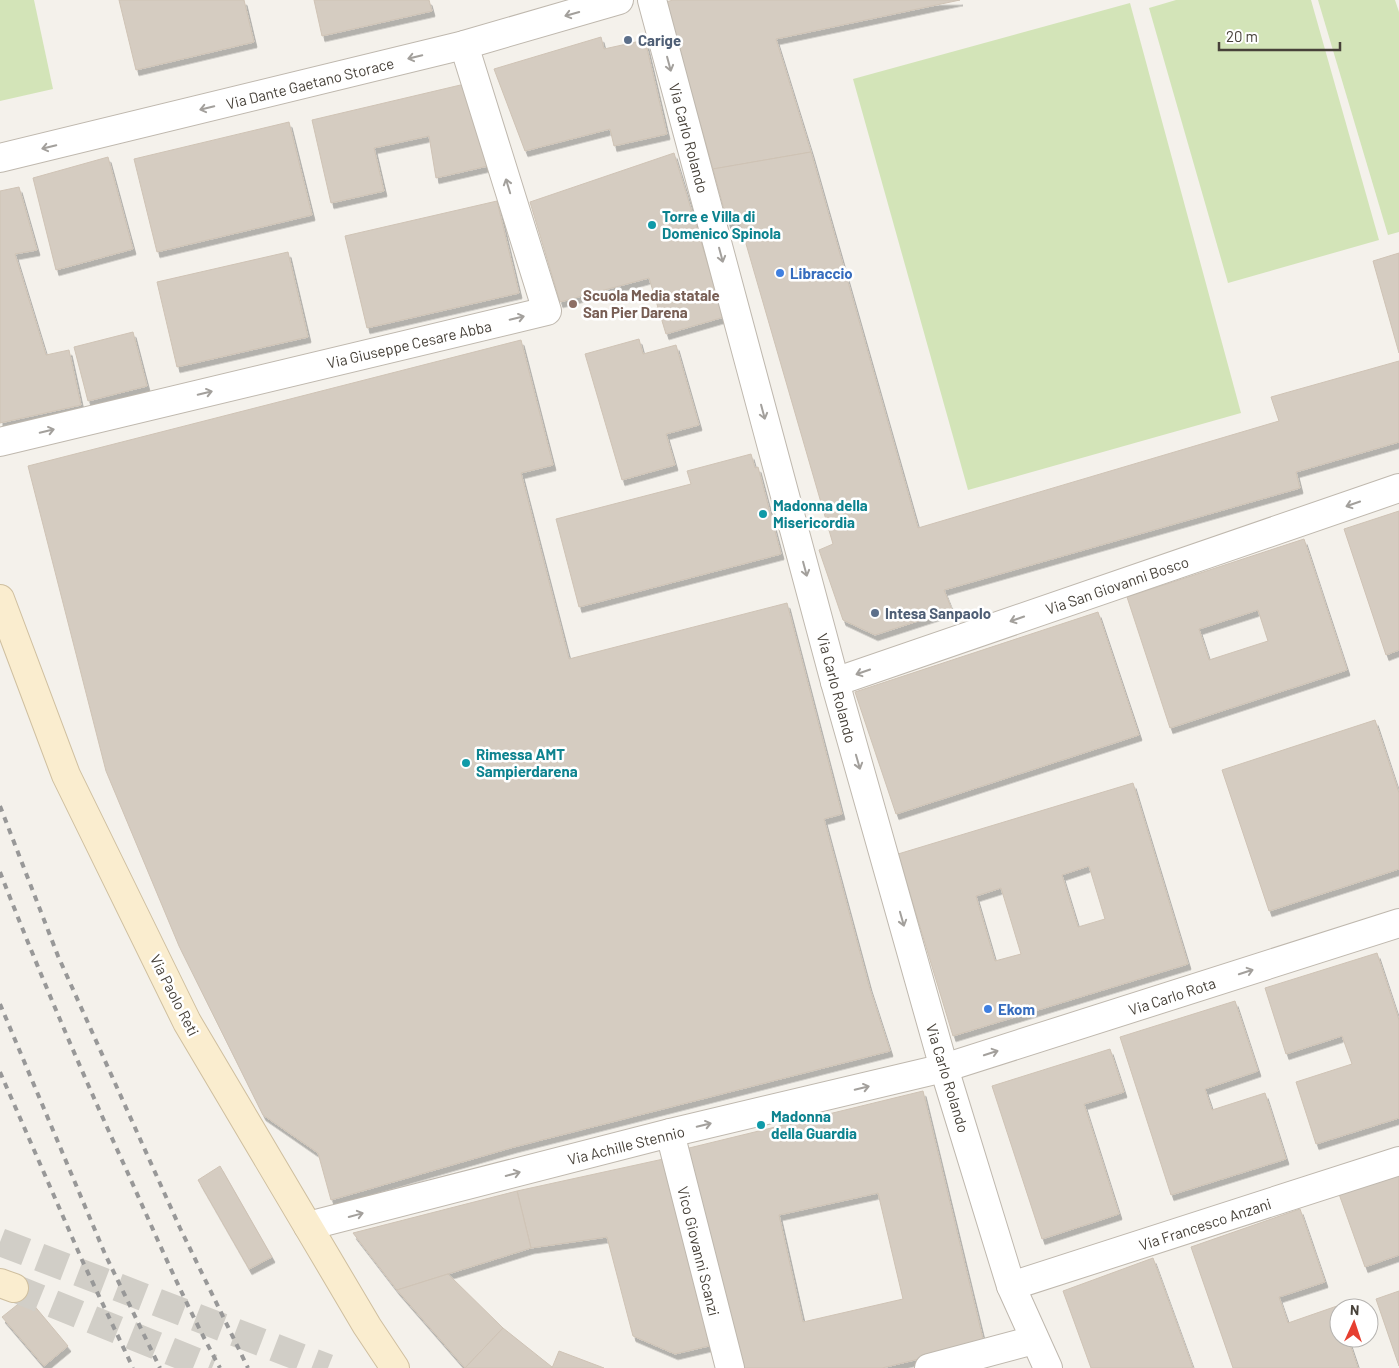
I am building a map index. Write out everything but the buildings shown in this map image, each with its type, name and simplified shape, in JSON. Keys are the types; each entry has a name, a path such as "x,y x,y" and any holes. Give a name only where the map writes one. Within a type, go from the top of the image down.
{"main road":[{"name":"Via Paolo Reti","path":"0,599 66,775 183,1014 367,1326 395,1368"}],"street":[{"name":"Via Dante Gaetano Storace","path":"0,158 464,45 619,0"},
{"name":"Via Carlo Rolando","path":"652,0 835,682 944,1068 1011,1286 1048,1368"},
{"name":"Via Giuseppe Cesare Abba","path":"0,442 547,311 464,45"},
{"name":"Via San Giovanni Bosco","path":"835,682 1399,488"},
{"name":"Via Carlo Rota","path":"944,1068 1399,923"},
{"name":"Via Achille Stennio","path":"308,1226 670,1133 944,1068"},
{"name":"Vico Giovanni Scanzi","path":"670,1133 730,1368"},
{"name":"Via Francesco Anzani","path":"1011,1286 1399,1161"},
{"path":"929,1368 1034,1340"}],"green space":[{"path":"0,0 34,0 53,89 0,101"},
{"path":"1176,0 1311,0 1379,240 1228,283 1149,8"},
{"path":"1318,0 1395,0 1399,12 1399,232 1388,235"},
{"path":"1130,3 1241,413 968,490 853,79"}],"tunnel":[{"path":"0,1242 328,1368"},
{"path":"14,1288 212,1368"}],"railway":[{"path":"0,806 58,956 180,1228 248,1368"},
{"path":"0,872 45,984 93,1095 171,1270 220,1368"},
{"path":"0,1004 105,1254 160,1368"},
{"path":"0,1072 82,1260 133,1368"}],"place":[{"name":"Carige","path":"628,40"},
{"name":"Torre e Villa di Domenico Spinola","path":"652,225"},
{"name":"Libraccio","path":"780,273"},
{"name":"Scuola Media statale San Pier Darena","path":"573,304"},
{"name":"Madonna della Misericordia","path":"763,514"},
{"name":"Intesa Sanpaolo","path":"875,613"},
{"name":"Rimessa AMT Sampierdarena","path":"466,763"},
{"name":"Ekom","path":"988,1009"},
{"name":"Madonna della Guardia","path":"761,1125"}]}
